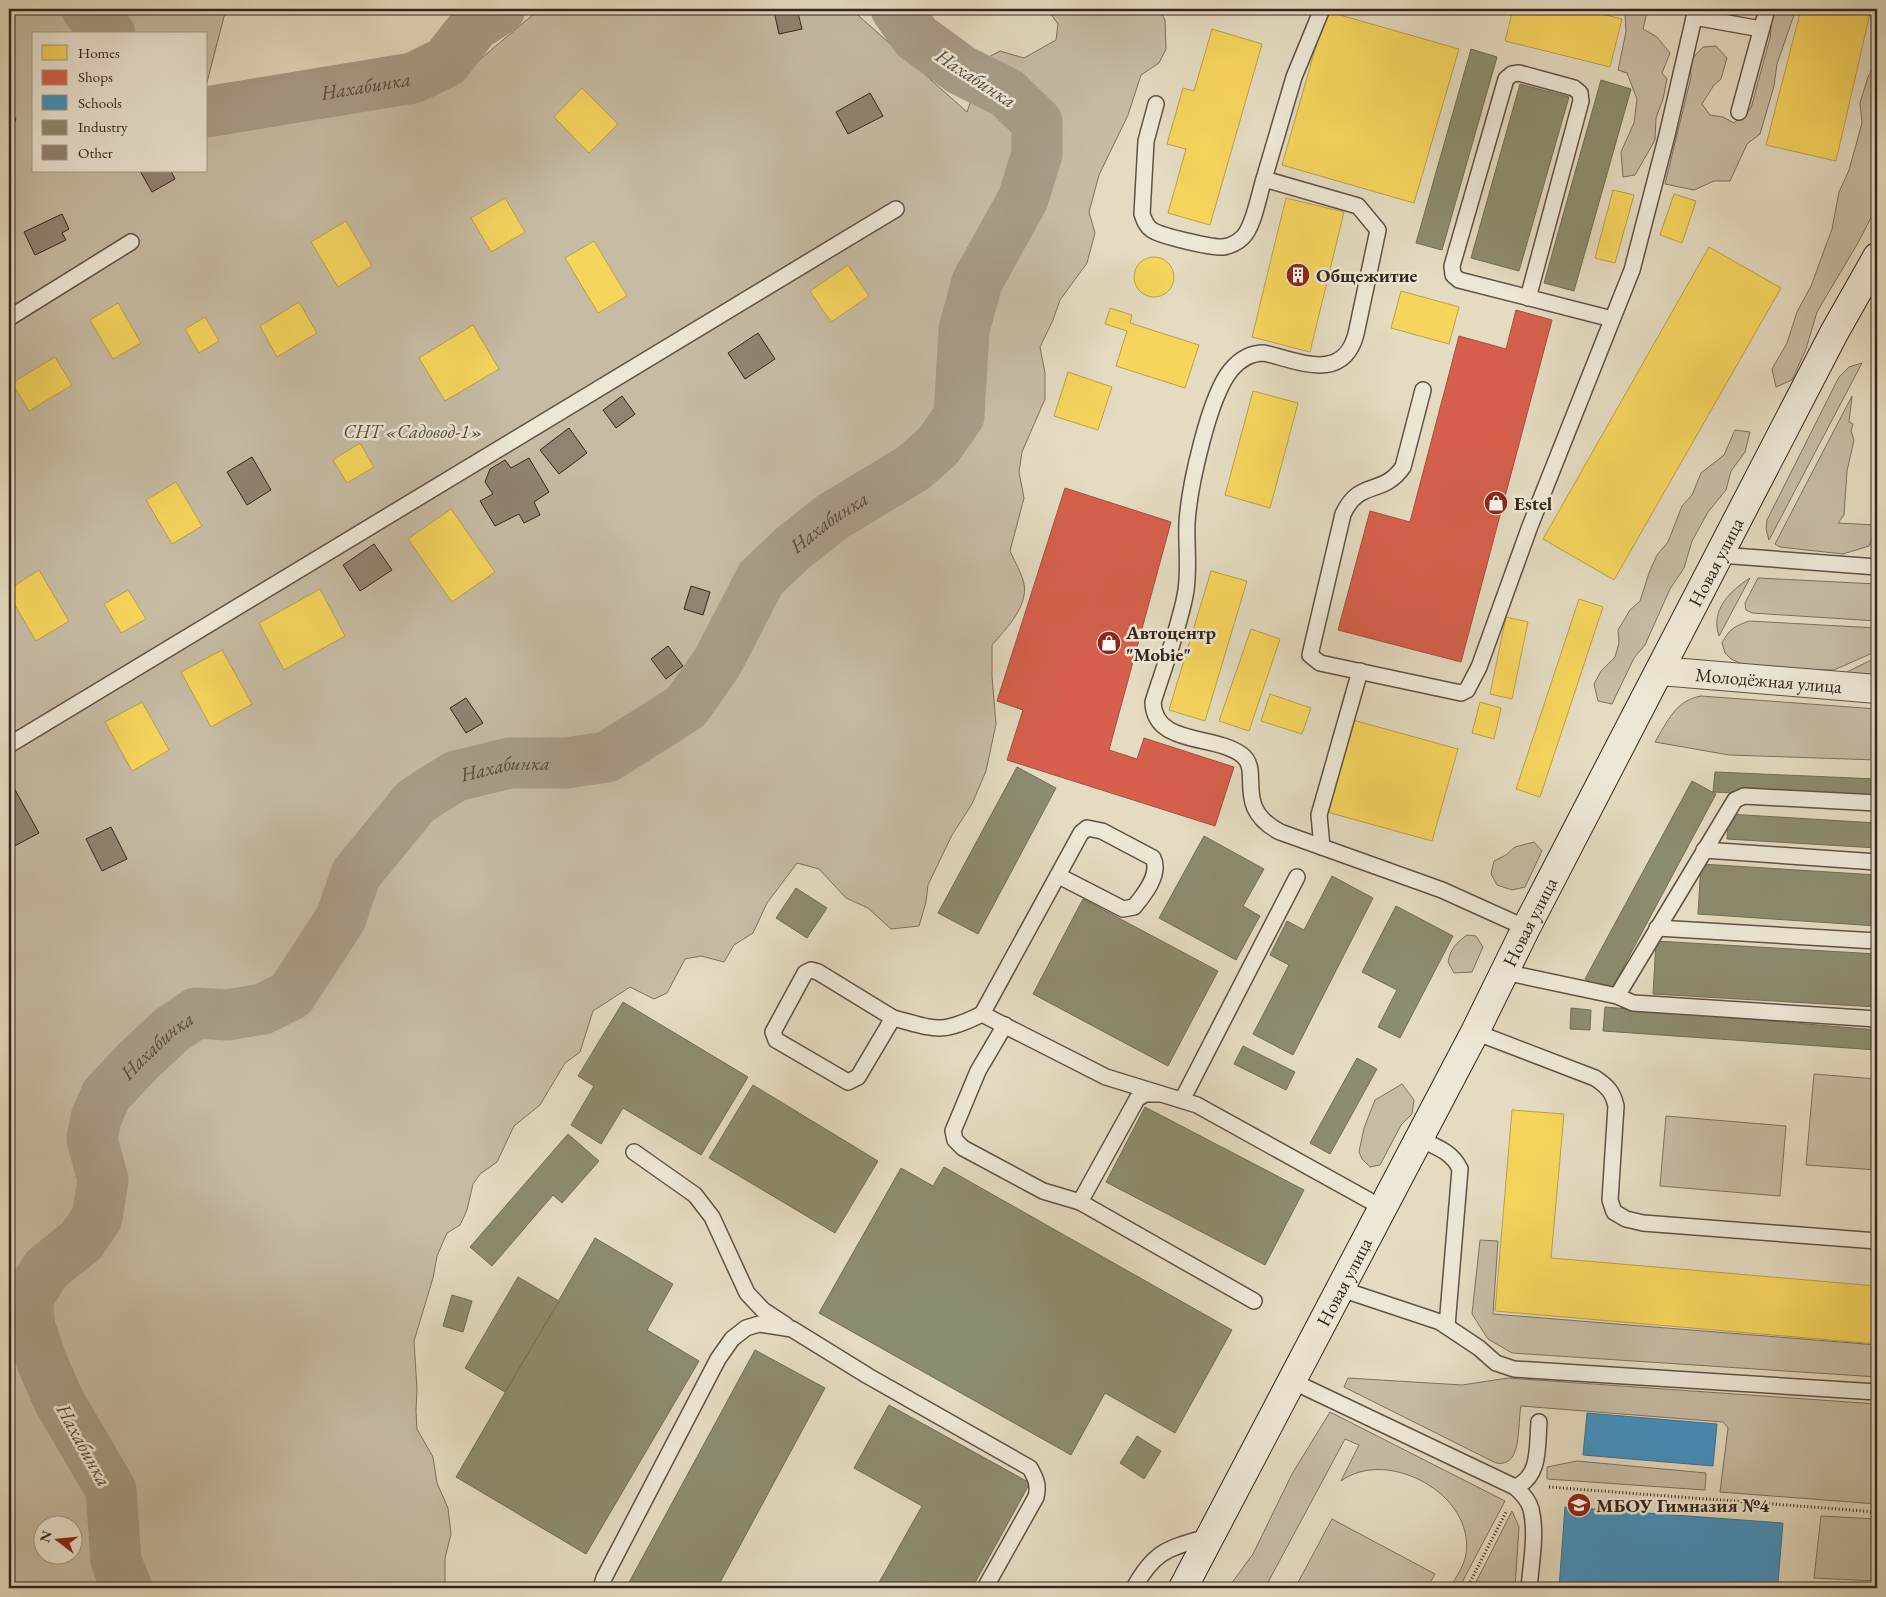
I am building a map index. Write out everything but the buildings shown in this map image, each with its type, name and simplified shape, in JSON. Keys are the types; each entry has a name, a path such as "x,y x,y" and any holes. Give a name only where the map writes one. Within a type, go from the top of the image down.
{"street":[{"name":"Новая улица","path":"1183,1588 1341,1289 1417,1138 1475,1032 1526,928 1834,333 1877,256"},
{"name":"Молодёжная улица","path":"1660,671 1877,689"}],"lane":[{"path":"1156,104 1146,141 1142,214 1146,224 1153,230 1208,246 1224,247 1236,243 1249,228 1294,77 1322,9"},
{"path":"1739,112 1766,9"},
{"path":"1424,390 1403,468 1396,477 1384,486 1358,493 1349,501 1343,514 1310,646 1310,655 1313,659 1360,671 1461,692 1467,690 1479,667 1530,526 1632,270 1667,135 1695,13 1761,29"},
{"path":"1528,298 1581,101 1580,93 1574,88 1519,73 1512,74 1506,79 1452,266 1453,275 1459,280 1528,298 1612,319"},
{"path":"1264,179 1358,206 1378,230 1353,346 1346,357 1336,364 1324,366 1264,353 1254,353 1242,359 1230,371 1222,385 1204,438 1188,509 1186,595 1154,702 1156,718 1167,730 1233,750 1244,756 1249,766 1252,803 1259,818 1267,826 1322,848 1442,890 1526,928"},
{"path":"9,745 896,209"},
{"path":"9,318 131,242"},
{"path":"1720,555 1877,567"},
{"path":"1322,848 1319,815 1360,671"},
{"path":"1616,996 1728,808 1735,800 1744,796 1877,803"},
{"path":"893,1018 858,1077 848,1082 776,1040 773,1032 805,973 811,970 893,1018 939,1030 958,1026 982,1014 1081,833 1087,828 1102,831 1153,858 1156,865 1154,875 1134,908 1123,909 1058,876"},
{"path":"1704,850 1877,862"},
{"path":"1182,1100 1297,877"},
{"path":"1657,928 1877,941"},
{"path":"1504,972 1616,996 1633,1003 1877,1019"},
{"path":"982,1014 1106,1077 1197,1105 1381,1207"},
{"path":"1005,1025 978,1071 953,1131 955,1140 963,1148 1043,1191 1080,1202 1254,1301"},
{"path":"1475,1032 1594,1078 1607,1086 1614,1095 1616,1106 1610,1200 1614,1212 1626,1219 1643,1222 1877,1241"},
{"path":"1080,1202 1138,1100 1146,1094 1162,1094"},
{"path":"1417,1138 1456,1159 1460,1169 1447,1326"},
{"path":"634,1152 695,1195 718,1229 747,1293 763,1310 868,1376 1030,1468 1036,1478 1038,1488 1036,1497 985,1588"},
{"path":"1341,1289 1412,1312 1447,1326 1496,1363 1514,1368 1877,1392"},
{"path":"601,1588 718,1359 732,1339 746,1328 759,1324 792,1329"},
{"path":"1292,1382 1515,1487 1525,1497 1531,1509 1530,1588"},
{"path":"1515,1487 1526,1482 1535,1467 1539,1422"},
{"path":"1134,1588 1152,1560 1178,1546 1211,1536"}],"path":[{"path":"1467,1588 1509,1508 1515,1487 1545,1487 1877,1512"}],"green space":[{"name":"СНТ «Садовод-1»","path":"9,9 226,9 208,78 208,32 32,32 32,172 208,172 208,132 253,128 401,98 477,62 535,13 548,9 851,9 967,112 972,97 965,77 973,65 1000,51 1024,58 1056,40 1058,24 1047,9 1159,9 1165,20 1166,49 1159,63 1141,75 1128,115 1099,175 1089,212 1095,233 1087,263 1060,300 1040,347 1045,373 1045,399 1022,452 1019,472 1024,498 1010,551 1019,569 1025,589 1016,616 992,645 992,677 996,724 986,771 972,804 952,835 928,885 926,902 919,926 891,929 868,908 846,898 819,869 797,863 767,903 753,933 734,945 724,962 701,956 685,959 667,993 654,999 630,987 593,1011 580,1052 565,1063 540,1105 514,1126 497,1162 480,1174 473,1184 467,1210 460,1225 447,1233 437,1256 433,1278 414,1341 417,1429 433,1457 437,1483 448,1508 451,1534 445,1558 445,1588 9,1588"},
{"path":"1612,9 1646,9 1643,29 1657,37 1670,53 1662,73 1667,79 1663,99 1656,118 1655,140 1635,175 1623,177 1621,152 1634,123 1637,99 1627,73 1618,70 1626,32 1625,13"},
{"path":"1776,9 1796,9 1777,64 1774,86 1760,134 1747,144 1730,181 1714,181 1694,190 1665,184 1691,77 1690,61 1703,47 1716,46 1727,58 1721,79 1714,85 1702,104 1710,115 1723,117 1734,123 1751,108 1770,38 1772,15"},
{"path":"1877,59 1877,206 1859,241 1817,312 1806,349 1792,380 1776,387 1772,369 1787,343 1797,312 1811,286 1832,229 1839,192 1849,170 1862,123 1860,103 1868,77"},
{"path":"1862,363 1769,540 1766,529 1767,520 1839,377 1849,367"},
{"path":"1852,396 1849,422 1853,424 1851,431 1854,440 1847,471 1844,515 1838,523 1876,525 1869,546 1843,554 1780,547 1775,544"},
{"path":"1735,430 1750,432 1745,452 1731,471 1726,490 1708,512 1692,541 1684,568 1670,589 1645,645 1634,658 1612,704 1598,701 1594,684 1601,671 1615,657 1619,643 1618,630 1630,610 1640,601 1657,555 1668,542 1682,506 1692,495 1701,473 1724,455"},
{"path":"1750,578 1719,636 1717,618 1724,602 1735,589"},
{"path":"1758,578 1877,584 1877,621 1752,613 1746,610 1745,603"},
{"path":"1749,621 1877,628 1877,651 1834,670 1751,668 1731,659 1725,653 1722,643 1727,634 1733,629"},
{"path":"1877,657 1877,675 1845,673"},
{"path":"1701,696 1877,709 1877,760 1729,755 1655,742 1668,720 1679,707 1692,698"},
{"path":"1534,842 1542,851 1525,887 1512,890 1497,885 1491,874 1494,861 1506,855 1515,847"},
{"path":"1467,935 1476,936 1483,947 1472,972 1454,973 1448,962 1449,957 1454,946"},
{"path":"1814,1074 1877,1079 1877,1170 1806,1165"},
{"path":"1402,1084 1414,1100 1412,1114 1401,1125 1380,1165 1370,1167 1362,1159 1359,1152 1364,1128 1375,1100"},
{"path":"1666,1116 1786,1126 1780,1196 1660,1186"},
{"path":"1480,1240 1498,1241 1493,1314 1877,1345 1877,1377 1512,1353 1488,1339 1472,1314"},
{"path":"1348,1378 1462,1385 1508,1378 1877,1404 1877,1504 1720,1492 1728,1428 1723,1422 1521,1406 1515,1452 1511,1459 1505,1463 1496,1463 1344,1387"},
{"path":"1330,1412 1505,1501 1459,1588 1450,1588 1462,1567 1466,1554 1465,1532 1457,1512 1443,1496 1424,1482 1403,1473 1381,1470 1360,1472 1341,1481 1359,1445 1345,1439 1265,1588 1228,1588 1253,1554 1292,1474"},
{"path":"1577,1461 1706,1473 1705,1490 1547,1479 1547,1467"},
{"path":"1512,1511 1519,1527 1515,1588 1473,1588"},
{"path":"1821,1516 1877,1519 1877,1581 1814,1578"},
{"path":"1332,1519 1435,1574 1427,1588 1295,1588"}],"waterway":[{"name":"Нахабинка","path":"87,9 108,32"},
{"name":"Нахабинка","path":"208,112 413,78 446,62 474,26 500,9"},
{"name":"Нахабинка","path":"127,1588 116,1561 111,1490 59,1401 42,1362 30,1327 27,1300 46,1269 81,1241 97,1218 103,1180 92,1139 96,1118 106,1095 171,1030 196,1013 227,1015 263,1009 291,995 341,918 356,874 416,801 456,776 510,763 566,763 607,757 686,707 717,663 761,578 793,548 832,517 913,468 938,446 959,416 964,330 977,282 1023,199 1037,154 1037,122 1007,93 961,70 916,37 896,9"}],"place":[{"name":"Общежитие","path":"1298,275"},
{"name":"Estel","path":"1496,503"},
{"name":"Автоцентр \"Mobie\"","path":"1109,643"},
{"name":"МБОУ Гимназия №4","path":"1579,1505"}]}
